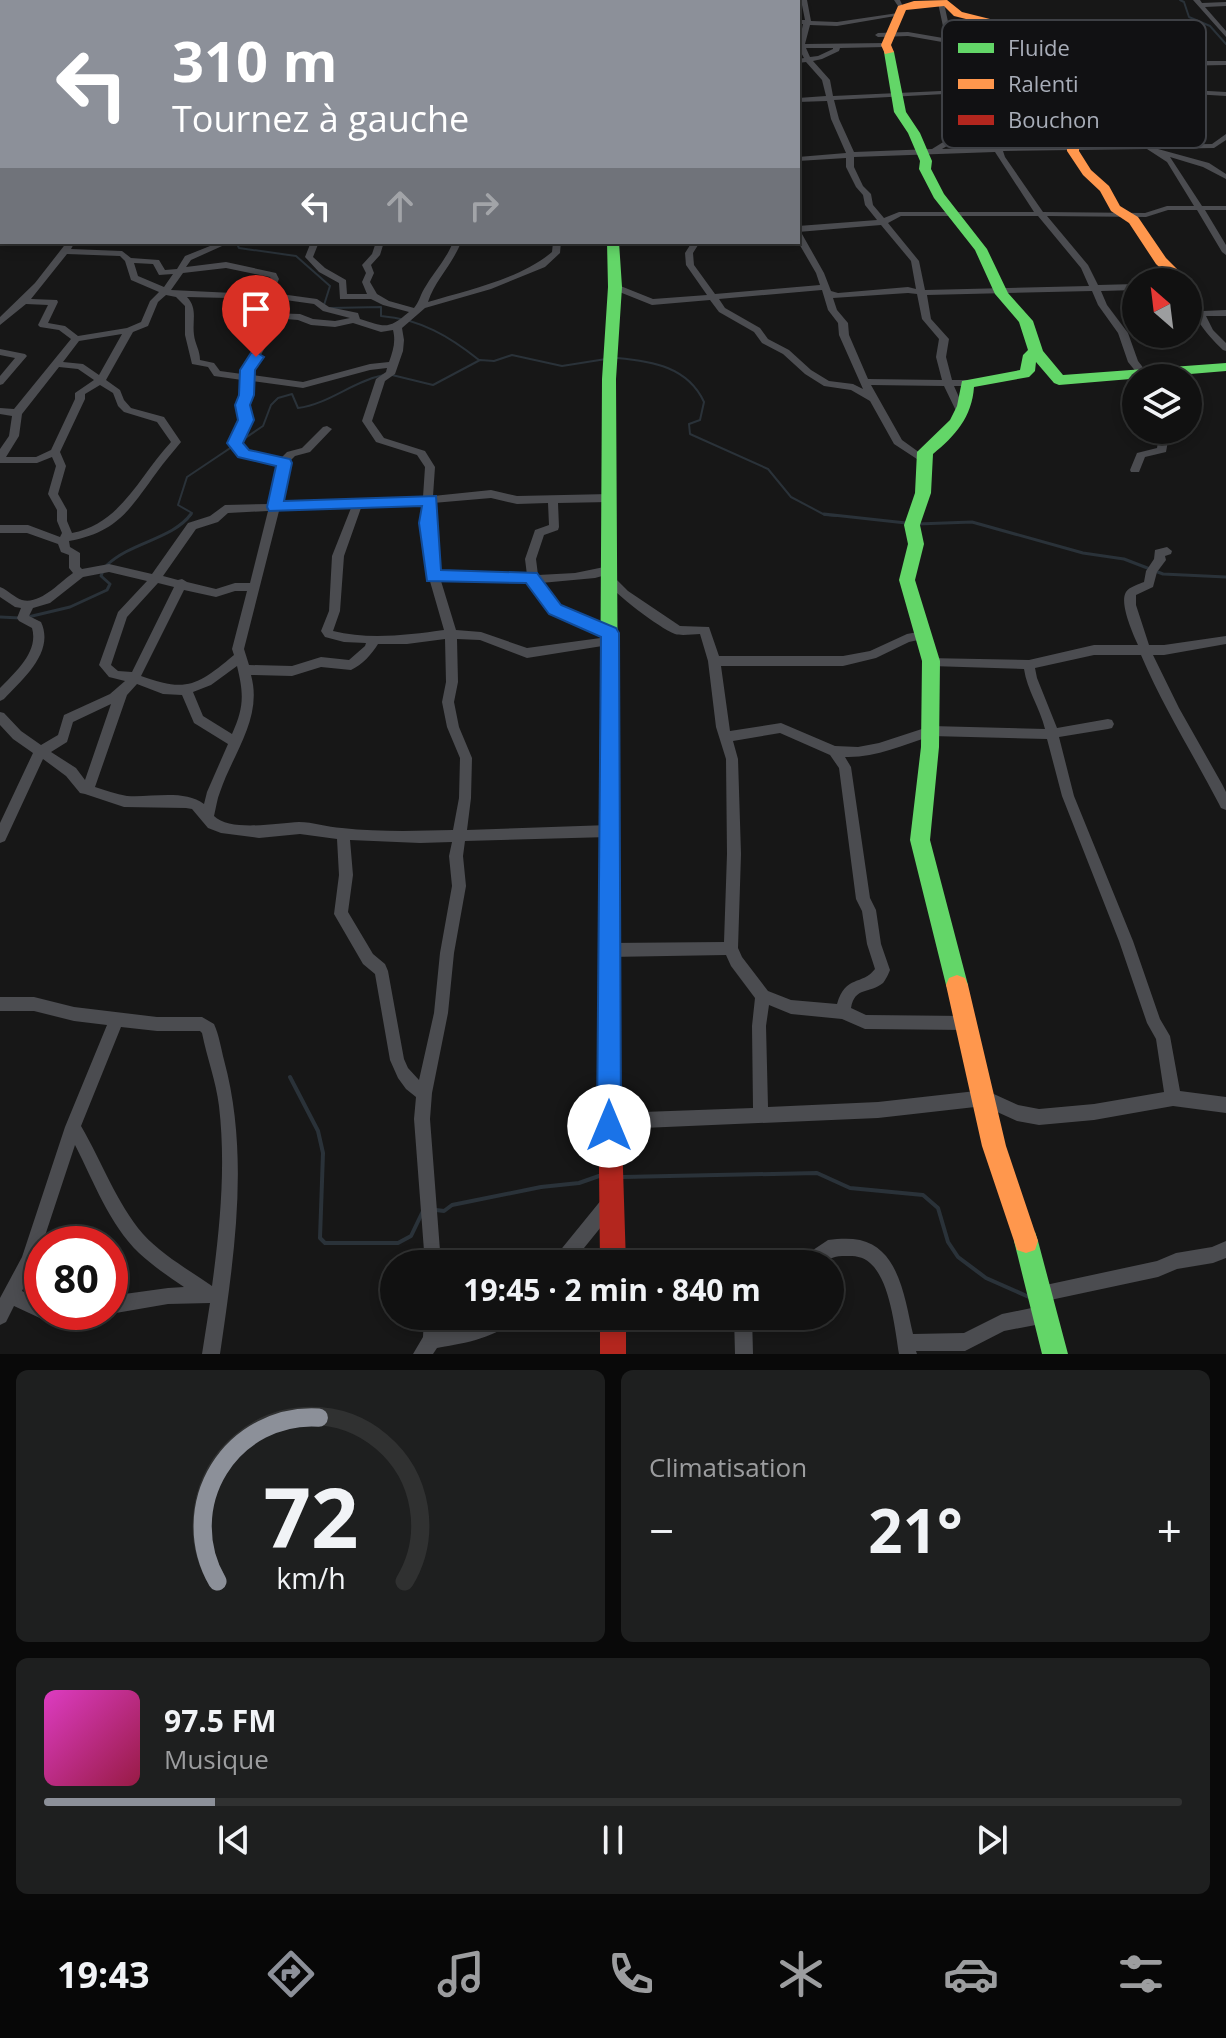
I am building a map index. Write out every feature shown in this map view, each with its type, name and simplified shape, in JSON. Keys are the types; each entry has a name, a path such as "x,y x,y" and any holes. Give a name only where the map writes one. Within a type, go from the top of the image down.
{"main road":[{"path":"985,20 958,14 946,2 907,6 885,40 891,55 900,112 926,152 925,169 938,195 981,249 1001,289 1025,318 1036,352 1059,380 1077,382 1122,377"},
{"path":"1073,148 1087,172 1105,189 1113,206 1131,216 1168,268"},
{"path":"612,1250 609,1126 609,379 615,287 613,244"},
{"path":"1036,352 1030,355 1028,371 1024,374 968,383 967,404 948,433 927,448 923,460 923,493 912,525 916,544 907,578 931,661 931,731 920,840 1002,1174 1021,1223 1055,1354"},
{"path":"1202,369 1226,367"},
{"path":"613,1330 613,1354"}],"street":[{"path":"804,0 807,22 801,46 809,61 826,80 851,154 850,167 860,187 915,261 927,321 944,339 939,353 961,413"},
{"path":"1198,2 1226,4"},
{"path":"1198,2 1226,35"},
{"path":"800,22 837,24 907,6"},
{"path":"868,15 885,40"},
{"path":"801,46 885,40 908,34 942,41"},
{"path":"800,61 833,53 837,50 836,45"},
{"path":"1206,93 1226,94"},
{"path":"800,100 942,95"},
{"path":"1206,146 1214,146 1226,136"},
{"path":"926,152 942,144"},
{"path":"800,159 851,154 1034,148"},
{"path":"1152,148 1206,165 1226,177"},
{"path":"997,149 1042,215 1080,260 1123,333 1134,364"},
{"path":"1156,150 1170,160 1226,252"},
{"path":"800,232 884,222 899,214 1131,216 1167,208 1226,208"},
{"path":"800,236 833,310 843,323 844,335 873,400 898,442 923,460"},
{"path":"0,322 24,301 69,244"},
{"path":"129,330 101,380 80,393 55,452 33,461 0,459 14,436 17,413 76,339 129,330 145,324 149,309 162,291 170,286 179,270 197,252 221,244"},
{"path":"314,244 309,257 322,270 343,282 341,295 373,296 386,303 419,308 484,288 542,265 556,253 557,244"},
{"path":"373,296 366,282 370,273 366,265 376,255 379,244"},
{"path":"129,260 134,278 162,291 230,295 233,297 231,314 300,317 311,322 335,324 354,320 381,329 397,327 419,308 433,280 453,256 456,244"},
{"path":"695,244 689,253 690,265 722,310 757,330 765,341 786,352 808,372 829,385 853,387 873,400"},
{"path":"64,251 119,254 129,260 156,262 162,273 226,265 238,270 269,273 275,280 266,295 264,341 246,378 247,395 243,405 246,420 235,443 244,454 283,462"},
{"path":"615,287 652,302 826,290 837,296 908,290 1122,287"},
{"path":"178,294 188,300 192,309 188,332 196,348 195,363 211,365 217,374 307,385 330,377 393,365"},
{"path":"266,295 317,302 326,309 355,315 354,320"},
{"path":"24,301 54,302 43,326 62,328 76,339"},
{"path":"1202,309 1226,313"},
{"path":"1202,320 1226,348"},
{"path":"397,327 401,342 390,374 381,379 367,421 381,441 422,455 430,467 427,523 433,576 451,634 452,682 447,699 466,762 456,856 459,886 422,1119 432,1250"},
{"path":"0,352 22,356 0,382"},
{"path":"0,529 28,529 64,540 102,530 123,513 158,461 176,442 160,419 127,411 118,402 117,392 80,366 55,364"},
{"path":"864,382 949,380 968,383"},
{"path":"0,411 17,413"},
{"path":"283,462 291,454 306,450 327,429"},
{"path":"1135,470 1141,455 1162,450 1163,444"},
{"path":"55,452 61,466 53,494 62,510 65,549 73,552 75,568 80,573"},
{"path":"207,818 213,792 236,743 248,707 245,670 239,657 285,468 283,462"},
{"path":"239,657 213,679 185,690 164,690 108,672 104,661 122,615 155,579 192,526 214,519 227,509 430,500 491,494 517,500 610,498"},
{"path":"553,500 554,527 539,533 537,547 530,558 531,577 555,610 610,637"},
{"path":"357,503 353,525 344,534 338,557 335,586 337,610 327,633 344,638 407,640 451,634 488,637 505,647 527,653 610,637"},
{"path":"1167,551 1158,554 1160,560 1152,571 1149,584 1133,591 1130,597 1146,650 1191,746 1210,772 1226,804"},
{"path":"0,591 19,604 28,605 46,600 80,573 109,568 216,593 235,587 254,587"},
{"path":"433,576 610,575 624,594 645,605 673,628 705,630 714,661 714,678 732,759 734,854 731,948 736,961 763,996 791,1007 843,1012 865,1022 966,1023"},
{"path":"88,789 121,694 133,678 182,583"},
{"path":"0,696 33,659 40,633 37,625 24,621 28,605"},
{"path":"714,661 843,661 872,655 907,638 923,635"},
{"path":"245,670 292,671 321,662 351,665 375,639"},
{"path":"931,661 1029,665 1094,650 1146,650 1226,640"},
{"path":"1029,665 1031,678 1048,717 1068,796 1121,929 1154,1023 1163,1036 1173,1098"},
{"path":"185,690 198,719 236,743"},
{"path":"0,837 40,752 63,738 68,719 90,705 121,694"},
{"path":"0,717 17,735 71,772 78,784 88,789 124,801 186,802 196,805 207,818 221,827 277,833 300,828 343,834 460,836 609,831"},
{"path":"726,737 781,728 834,751 868,751 931,731 1050,734 1108,724"},
{"path":"834,751 845,767 863,899 870,914 874,944 883,970 877,979 853,986 845,997 843,1012"},
{"path":"343,834 346,875 341,914 357,935 369,961 380,969 388,1001 390,1039 399,1066 411,1086 424,1093"},
{"path":"609,950 731,948"},
{"path":"760,1115 762,1085 757,1045 758,1016 763,996"},
{"path":"0,1004 34,1004 74,1014 157,1024 202,1024 209,1029 225,1092 230,1165 211,1354"},
{"path":"0,1316 29,1260 73,1127 117,1019"},
{"path":"609,1126 643,1120 878,1110 985,1098 1017,1113 1039,1117 1094,1112 1173,1098 1226,1105"},
{"path":"73,1127 90,1155 99,1179 138,1241 215,1296"},
{"path":"571,1250 610,1203"},
{"path":"826,1250 856,1248 880,1258 888,1274 907,1349 965,1342 1002,1323 1046,1314"},
{"path":"1041,1294 1158,1269 1176,1261 1213,1255 1226,1249"},
{"path":"13,1296 24,1301"},
{"path":"128,1302 168,1296 215,1296"},
{"path":"427,1347 481,1330"},
{"path":"743,1330 744,1354"}],"waterway":[{"path":"1180,0 1184,2 1189,17 1196,20"},
{"path":"1206,24 1226,44"},
{"path":"237,244 239,248 296,256 330,286 324,305"},
{"path":"330,308 381,307 381,316 409,321 433,330 479,360"},
{"path":"392,375 433,385 480,360 494,361 512,355 562,366 606,359"},
{"path":"617,358 656,364 679,373 697,390 704,402 700,420 689,424 690,434 768,469 791,497 825,515 837,516"},
{"path":"190,516 192,513 178,505 187,477 263,426 271,405 278,398 292,394 298,408 309,406 384,375"},
{"path":"107,565 174,529 191,514"},
{"path":"824,514 906,523"},
{"path":"917,524 972,522 1083,553 1124,559 1163,574 1226,577"},
{"path":"28,617 70,607 107,590 110,584 101,576 103,571"},
{"path":"0,617 20,618"},
{"path":"290,1077 318,1131 323,1153 320,1238 325,1243 398,1243 411,1236 423,1211"},
{"path":"622,1177 817,1173 850,1188 923,1195 938,1208 948,1242 958,1257 986,1278 1029,1297"},
{"path":"436,1210 444,1211 452,1205 541,1187 579,1183 599,1176"}],"traffic: fast":[{"path":"889,52 900,112 914,133 926,161 925,169 938,195 981,249 1002,294 1026,321 1036,352 1059,380 1226,367"},
{"path":"609,1075 609,379 615,287 613,244"},
{"path":"957,985 920,840 930,747 931,661 907,580 916,544 912,525 923,493 925,452 942,438 960,415 967,384 1024,374 1028,371 1030,355 1036,352"},
{"path":"1026,1241 1055,1354"}],"traffic: slow":[{"path":"889,52 886,45 902,8 914,4 947,3 958,14 982,20"},
{"path":"1073,148 1087,172 1105,189 1115,208 1134,220 1168,268"},
{"path":"957,985 994,1146 1026,1241"}],"traffic: jam":[{"path":"609,1075 613,1250"},
{"path":"613,1330 613,1354"}],"route":[{"path":"256,357 247,370 247,395 243,405 246,420 234,439 244,454 284,463 275,507 430,500 427,523 433,576 488,579 531,577 555,610 610,633 609,1126"}]}
